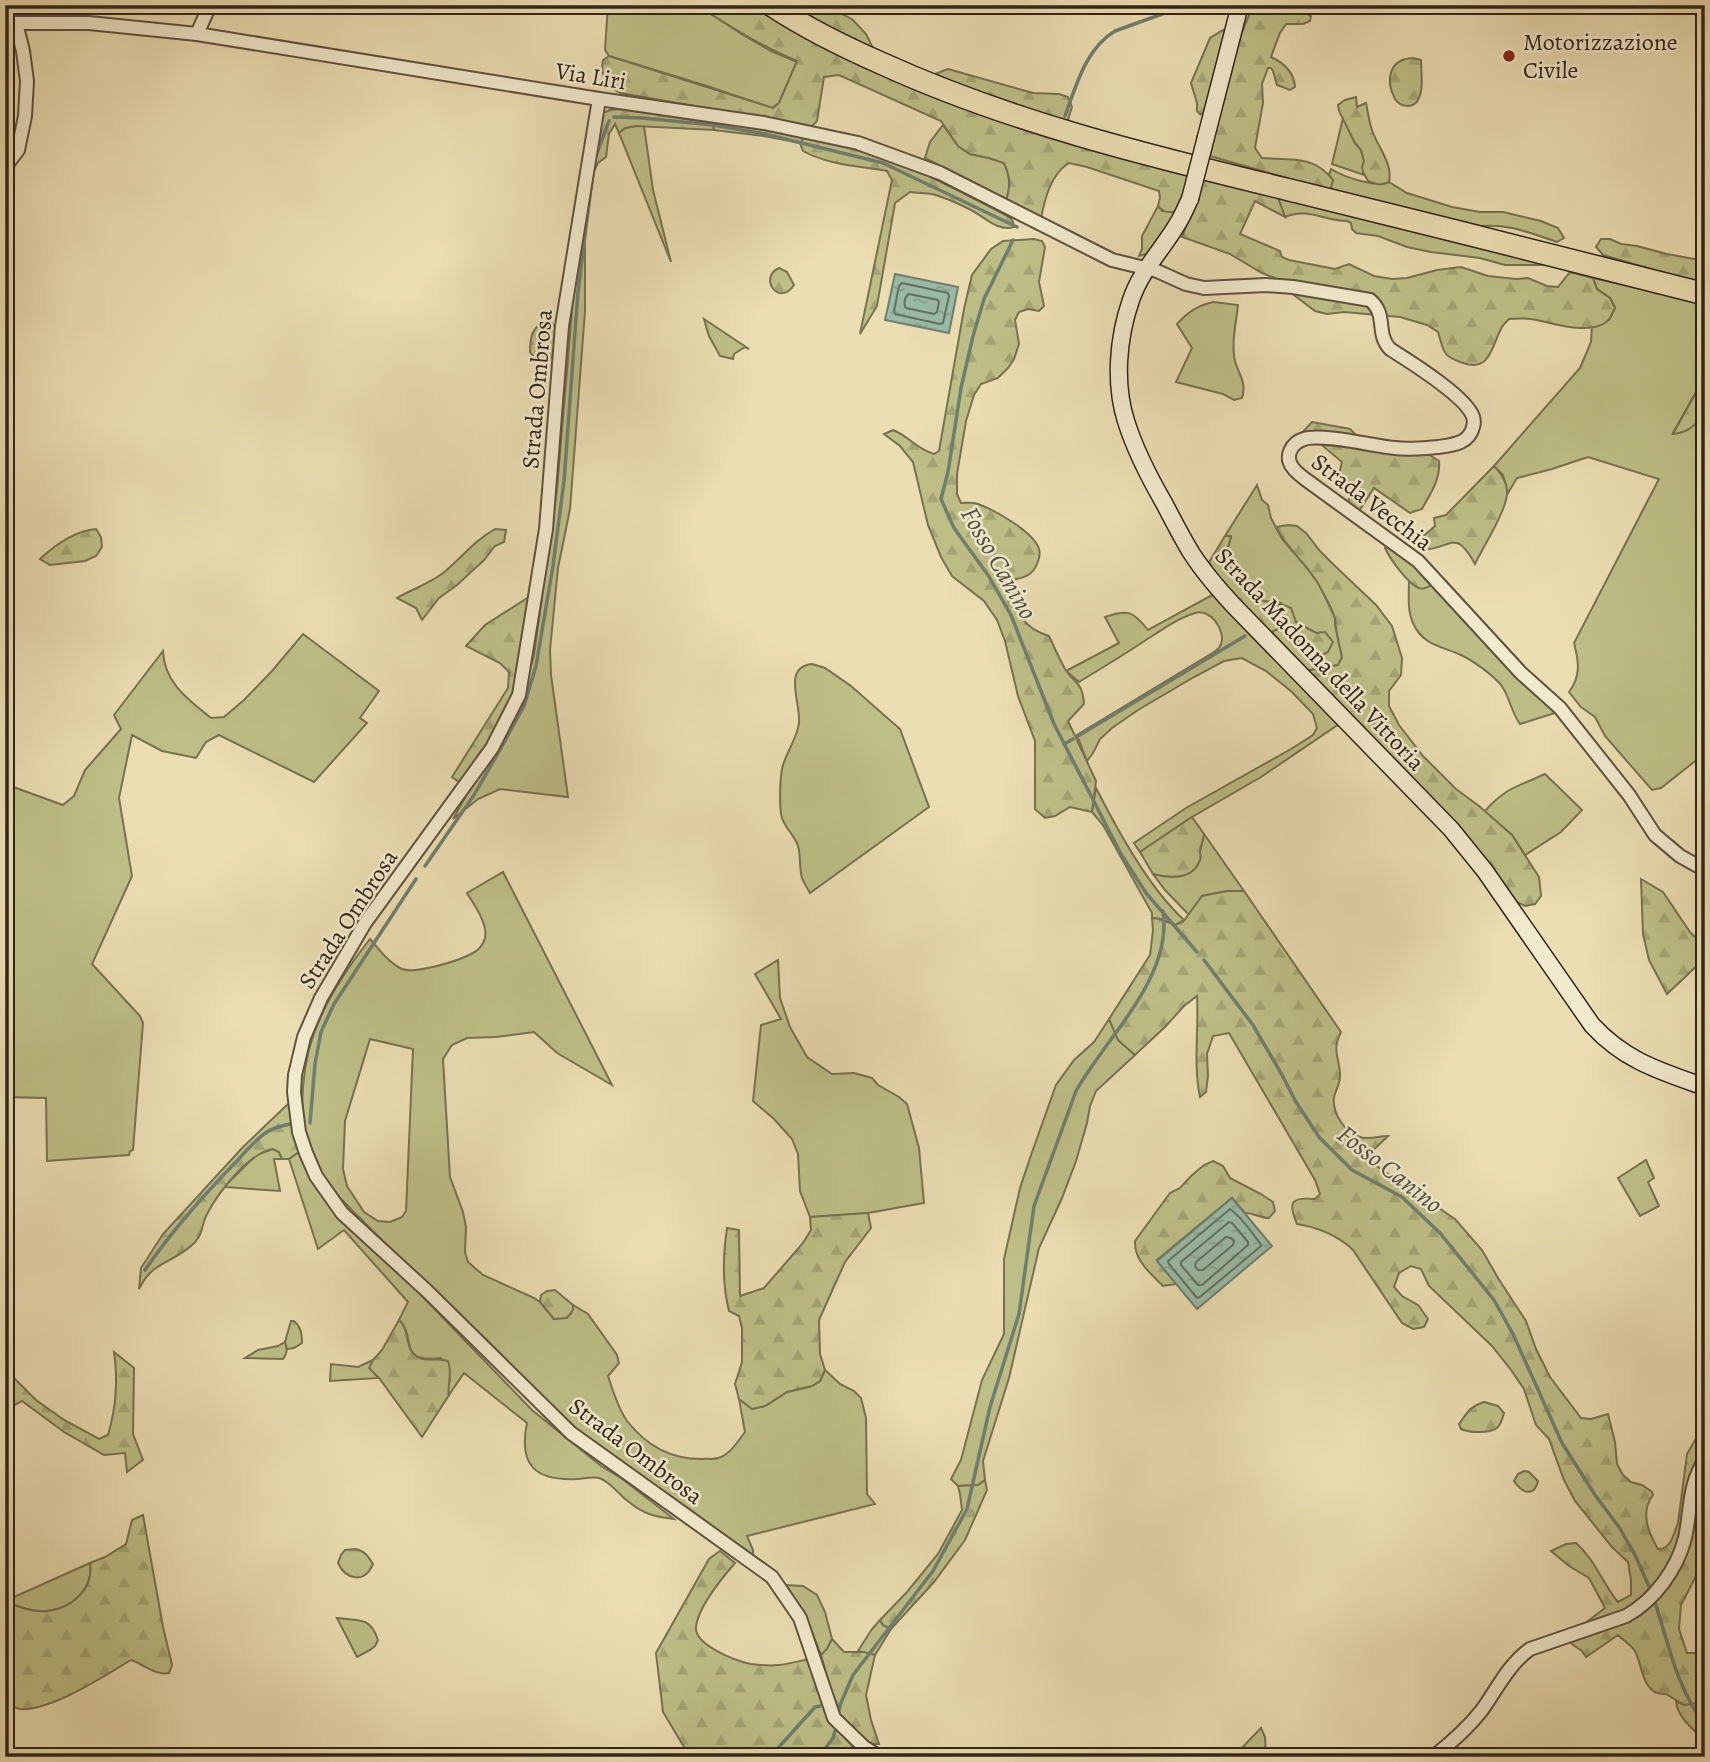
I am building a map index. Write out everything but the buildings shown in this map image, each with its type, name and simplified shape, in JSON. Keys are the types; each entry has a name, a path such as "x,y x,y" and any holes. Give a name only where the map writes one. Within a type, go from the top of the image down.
{"highway":[{"path":"771,5 835,42 921,82 1016,116 1222,174 1705,294"}],"street":[{"path":"197,34 210,5"},
{"name":"Strada Madonna della Vittoria","path":"1240,5 1190,199 1178,223 1144,269 1131,298 1123,328 1119,377 1125,417 1133,442 1193,555 1213,583 1451,829 1485,871 1592,1025 1622,1052 1648,1066 1705,1087"},
{"path":"5,167 18,150 25,116 27,81 23,51 10,23"},
{"name":"Via Liri","path":"10,23 89,23 197,34 764,123 858,143 940,173 1112,260 1144,269"},
{"name":"Strada Ombrosa","path":"599,99 562,326 546,529 519,695 492,748 365,923 321,998 304,1037 295,1075 294,1092 299,1132 316,1176 342,1213 571,1433 772,1577 800,1618 834,1718 863,1748 880,1757"},
{"name":"Strada Vecchia","path":"1144,269 1204,288 1293,286 1370,300 1377,306 1381,313 1384,343 1450,391 1469,409 1474,425 1471,434 1457,444 1416,449 1322,438 1302,439 1289,451 1291,467 1418,561 1521,673 1560,708 1629,795 1655,835 1680,856 1705,870"},
{"path":"1433,1757 1468,1727 1520,1656 1530,1649 1635,1611 1660,1587 1681,1552 1693,1485 1705,1458"}],"green space":[{"path":"608,5 697,5 771,51 797,62 779,103 772,108 609,56 605,50"},
{"path":"697,5 760,5 820,41 1191,174 1178,211 1167,212 1158,206 1159,191 1069,163 1053,180 1041,218 1006,200 1009,181 1004,163 970,154 958,146 941,121 839,75 824,77 817,121 810,128 620,93 611,87 603,75 602,66 603,60 609,56 773,108 779,103 797,61 746,35"},
{"path":"788,5 825,5 844,15 866,34 875,52"},
{"path":"1254,5 1302,5 1300,10 1311,16 1310,21 1303,24 1286,24 1280,33 1271,57 1288,69 1295,87 1290,90 1277,85 1273,71 1268,68 1262,84 1263,103 1255,148 1262,158 1301,160 1318,166 1333,180 1328,190 1210,156 1233,60"},
{"path":"1223,30 1228,34 1207,116 1197,111 1191,83 1210,38"},
{"path":"1405,59 1421,60 1421,91 1416,103 1406,106 1395,99 1390,78 1394,66"},
{"path":"948,69 1033,93 1068,97 1072,107 1067,123 985,95 935,74"},
{"path":"1356,97 1357,107 1366,103 1372,130 1389,168 1389,182 1378,184 1368,181 1363,172 1361,150 1339,111 1338,105"},
{"path":"620,109 712,123 714,130 636,126 625,128 619,133 615,124 609,134 606,157 598,163 591,177 598,127 603,113"},
{"path":"1343,118 1361,150 1364,175 1332,164"},
{"path":"712,123 804,138 800,143 714,130"},
{"path":"943,125 958,146 970,154 1004,163 1009,181 1006,200 925,158 930,142"},
{"path":"644,126 653,190 671,262 619,133 625,128"},
{"path":"804,138 864,152 913,169 1011,218 1014,227 996,225 941,197 910,192 895,203 877,306 860,334 892,180 887,171 813,156 803,151 800,143"},
{"path":"1331,169 1368,183 1389,182 1407,193 1452,207 1480,212 1503,212 1541,221 1558,228 1564,238 1557,242 1506,227 1473,227 1328,190 1333,180 1329,175"},
{"path":"1205,176 1277,195 1285,217 1255,201 1240,234 1280,251 1282,257 1289,260 1335,269 1349,264 1374,276 1392,279 1461,267 1488,276 1528,278 1547,286 1558,287 1570,272 1593,278 1597,289 1610,298 1615,308 1604,324 1595,327 1575,328 1530,319 1509,319 1485,360 1480,364 1463,363 1447,355 1438,332 1427,325 1400,317 1344,312 1327,314 1315,311 1294,295 1285,282 1262,273 1230,254 1182,237"},
{"path":"1277,195 1538,261 1545,265 1505,265 1480,258 1431,252 1407,247 1378,236 1356,233 1347,221 1301,213 1285,217"},
{"path":"1158,206 1162,211 1178,211 1150,253 1139,256 1142,236"},
{"path":"585,211 585,311 570,509 558,568 550,650 568,797 500,789 478,799 453,819 523,695 534,655 557,489 575,275"},
{"path":"1601,239 1705,261 1705,285 1603,255 1596,247"},
{"path":"1003,241 1042,241 1045,247 1039,282 1044,306 1039,311 1028,309 1019,312 1015,320 1019,344 1014,359 998,378 981,384 974,395 966,421 957,474 957,494 961,503 976,503 993,511 1021,528 1035,542 1040,553 1035,567 1011,585 1016,603 1026,623 1049,636 1065,669 1082,691 1084,704 1068,721 1096,781 1092,812 1070,807 1055,816 1045,818 1035,809 1035,741 1018,696 1005,641 997,620 984,601 952,576 928,525 913,462 900,446 884,434 893,430 927,451 934,454 939,451 972,275 991,249"},
{"path":"779,268 787,272 794,285 782,293 773,288 770,278"},
{"path":"1593,278 1705,303 1705,376 1673,433 1691,427 1705,414 1705,756 1661,788 1652,790 1605,736 1595,717 1581,707 1569,692 1576,680 1578,669 1574,643 1659,479 1588,457 1517,478 1508,493 1503,475 1494,466 1580,368 1591,342 1592,326 1609,320 1615,308 1610,298 1597,289"},
{"path":"1214,302 1238,305 1234,354 1244,388 1242,398 1234,400 1223,394 1176,382 1192,348 1177,324 1194,310"},
{"path":"704,319 749,349 745,347 734,354 733,359 720,356 709,336"},
{"path":"546,320 559,331 554,356 548,359 533,356 530,352 533,333"},
{"path":"1705,376 1705,414 1687,430 1673,434"},
{"path":"1312,422 1350,429 1362,441 1414,445 1439,461 1437,480 1422,509 1410,513 1374,488 1357,514 1348,505 1350,493 1339,474 1342,462 1310,435 1296,439"},
{"path":"1494,466 1504,480 1507,497 1475,564 1458,543 1423,550 1418,545 1421,538 1435,526 1434,518 1446,515"},
{"path":"1257,485 1282,539 1319,584 1335,618 1342,657 1338,665 1305,671 1270,638 1273,631 1280,628 1292,634 1315,659 1316,633 1296,622 1281,603 1262,601 1249,592 1232,573 1226,555 1231,537 1225,536"},
{"path":"1297,526 1306,533 1320,551 1376,605 1392,626 1402,658 1401,675 1389,691 1389,706 1399,725 1423,756 1456,789 1512,835 1539,877 1541,896 1535,904 1525,906 1515,901 1305,671 1338,665 1342,657 1334,616 1328,602 1314,577 1276,527"},
{"path":"96,529 101,537 102,547 96,556 85,561 50,565 40,559 65,540"},
{"path":"495,529 506,530 504,542 495,546 484,560 439,598 422,620 416,608 397,598 438,577"},
{"path":"1225,536 1231,536 1227,560 1239,582 1251,594 1264,601 1291,608 1296,622 1316,633 1325,632 1333,642 1328,652 1315,659 1292,634 1280,628 1273,631 1270,638 1216,577 1209,562"},
{"path":"1387,545 1432,579 1430,586 1421,589 1410,582 1391,558 1385,548"},
{"path":"1432,579 1452,605 1555,713 1520,724 1504,690 1493,677 1466,657 1428,641 1417,631 1410,613 1409,580 1419,588"},
{"path":"1214,594 1339,724 1261,777 1192,817 1140,852 1134,843 1186,808 1291,749 1313,735 1317,728 1313,714 1292,692 1266,671 1242,658 1224,661 1138,710 1100,739 1087,761 1077,735 1214,652 1220,647 1222,638 1216,621 1201,612 1195,613 1168,626 1079,682 1066,671 1119,643 1105,617 1130,613 1148,630"},
{"path":"532,595 517,694 502,725 462,784 452,777 508,688 509,672 500,663 466,646 485,625"},
{"path":"303,634 379,691 360,718 367,723 314,782 219,735 206,742 196,758 162,751 132,735 119,798 132,876 92,964 140,1016 143,1023 133,1150 129,1155 47,1161 46,1098 5,1097 5,784 63,805 74,796 85,770 121,729 114,715 163,651 168,672 179,690 211,718 224,717 272,671"},
{"path":"812,664 825,668 851,686 900,729 929,807 810,893 802,878 798,846 782,818 780,794 782,769 799,723 795,679 803,667"},
{"path":"1545,774 1582,810 1561,832 1525,855 1512,835 1484,812 1506,792"},
{"path":"1096,788 1147,876 1184,920 1175,925 1152,918 1152,913 1103,825 1092,812"},
{"path":"1192,817 1204,834 1196,868 1179,876 1153,874 1140,852"},
{"path":"1204,834 1244,891 1202,896 1189,915 1153,874 1172,877 1191,872 1200,859"},
{"path":"503,872 612,1085 557,1053 534,1032 467,1038 452,1045 443,1059 450,1177 463,1212 468,1262 483,1275 534,1298 554,1319 571,1314 573,1305 588,1314 617,1355 619,1363 608,1376 624,1416 651,1444 669,1454 714,1459 726,1454 745,1432 739,1399 752,1409 765,1406 787,1392 812,1386 820,1381 825,1370 861,1398 866,1418 867,1494 875,1504 747,1536 753,1550 753,1561 572,1431 340,1198 318,1169 307,1142 302,1106 303,1087 314,1032 331,996 370,939 384,956 402,969 408,970 447,963 480,948 485,938 484,926 467,893","holes":["370,1039 413,1049 406,1211 402,1217 390,1222 378,1221 364,1212 347,1186 343,1169 345,1121"]},
{"path":"1641,879 1663,892 1690,932 1705,947 1705,958 1667,994 1649,960 1643,934"},
{"path":"1244,891 1341,1032 1336,1050 1340,1069 1334,1097 1337,1116 1354,1135 1366,1138 1388,1136 1365,1158 1455,1219 1482,1250 1526,1321 1550,1377 1581,1418 1591,1419 1608,1414 1617,1464 1623,1475 1652,1492 1646,1515 1651,1536 1658,1549 1666,1547 1673,1536 1678,1523 1687,1454 1702,1428 1705,1428 1705,1551 1681,1605 1679,1629 1687,1653 1705,1653 1705,1687 1700,1692 1697,1703 1684,1705 1666,1694 1652,1690 1644,1679 1635,1651 1618,1635 1586,1657 1582,1651 1559,1635 1584,1624 1605,1608 1589,1578 1551,1551 1576,1543 1588,1556 1618,1602 1631,1595 1628,1562 1612,1547 1575,1501 1549,1439 1536,1425 1524,1389 1511,1370 1492,1346 1429,1286 1421,1269 1411,1266 1399,1273 1394,1287 1402,1296 1418,1305 1428,1319 1424,1327 1413,1329 1402,1323 1353,1250 1327,1233 1297,1224 1292,1210 1294,1202 1315,1199 1320,1194 1315,1180 1229,1033 1213,1036 1207,1054 1206,1092 1200,1097 1197,1072 1197,996 1135,1055 1118,1040 1109,1019 1150,955 1152,918 1175,925 1183,922 1202,896"},
{"path":"778,960 780,998 790,1027 807,1057 832,1074 854,1073 872,1078 907,1104 919,1148 924,1203 868,1213 810,1217 800,1191 798,1154 792,1139 753,1101 761,1025 781,1019 755,974"},
{"path":"1109,1019 1118,1040 1135,1055 1096,1091 1076,1161 1039,1248 1009,1378 983,1461 985,1480 978,1485 958,1486 951,1479 961,1460 982,1380 1004,1334 1004,1259 1020,1188 1056,1085 1074,1060 1094,1042"},
{"path":"288,1104 291,1107 300,1151 289,1159 282,1159 279,1152 273,1149 263,1152 244,1166 225,1186 211,1207 192,1246 153,1270 139,1289 141,1268 163,1234 243,1147"},
{"path":"273,1149 279,1152 282,1159 274,1159 280,1191 224,1187 256,1155"},
{"path":"300,1151 307,1167 395,1268 532,1410 601,1466 674,1519 639,1509 599,1478 563,1479 551,1477 533,1468 525,1450 527,1423 464,1373 449,1395 450,1379 441,1358 418,1357 410,1348 407,1334 399,1320 408,1302 344,1230 318,1249 289,1159"},
{"path":"1646,1160 1654,1178 1648,1182 1659,1206 1640,1216 1618,1178"},
{"path":"1213,1161 1223,1166 1230,1178 1273,1202 1275,1211 1269,1218 1245,1213 1232,1198 1157,1260 1176,1284 1163,1286 1140,1260 1135,1241 1170,1193 1180,1188 1204,1165"},
{"path":"868,1213 871,1228 845,1262 819,1320 820,1354 825,1370 820,1381 812,1386 787,1392 765,1406 752,1409 739,1399 735,1384 742,1362 742,1328 739,1316 729,1311 725,1290 727,1228 739,1230 740,1296 764,1288 803,1243 811,1230 810,1217"},
{"path":"555,1290 573,1305 567,1318 554,1319 540,1302 541,1295"},
{"path":"399,1320 415,1355 423,1359 448,1361 449,1366 449,1395 422,1437 369,1368"},
{"path":"291,1321 300,1328 302,1343 287,1349 285,1342"},
{"path":"285,1342 287,1351 283,1359 245,1358 258,1350"},
{"path":"114,1352 134,1368 133,1434 143,1460 127,1472 125,1453 104,1455 64,1432 22,1401 5,1410 5,1369 36,1400 64,1420 99,1439 108,1435 116,1394"},
{"path":"373,1360 370,1368 379,1378 330,1381 331,1364 358,1367"},
{"path":"1484,1402 1498,1406 1504,1413 1499,1426 1485,1432 1461,1429 1459,1424 1467,1413"},
{"path":"1524,1471 1538,1481 1531,1492 1524,1491 1514,1481 1518,1474"},
{"path":"985,1480 987,1490 965,1540 934,1582 891,1629 883,1625 880,1620 938,1554 962,1510 958,1486 978,1485"},
{"path":"143,1515 172,1665 169,1673 154,1671 131,1660 93,1683 46,1705 20,1709 6,1702 5,1601 37,1611 65,1606 85,1589 90,1563 126,1544 132,1520"},
{"path":"355,1549 366,1554 373,1564 361,1577 350,1576 338,1563 345,1550"},
{"path":"720,1551 735,1563 706,1602 698,1619 697,1634 717,1651 751,1664 775,1665 810,1659 831,1720 853,1747 850,1757 690,1757 663,1712 656,1653 709,1559"},
{"path":"90,1563 89,1581 85,1589 65,1606 37,1611 5,1601"},
{"path":"786,1585 803,1586 817,1595 832,1639 821,1655 807,1619"},
{"path":"337,1618 367,1623 378,1640 375,1646 357,1657"},
{"path":"880,1620 891,1629 875,1655 858,1651 872,1629"},
{"path":"832,1639 844,1652 875,1655 866,1695 879,1744 868,1744 844,1721 836,1709 821,1655"},
{"path":"1705,1687 1705,1741 1682,1718 1676,1701 1684,1705"},
{"path":"1261,1728 1265,1737 1266,1757 1233,1757"}],"water":[{"path":"895,274 958,287 949,333 885,320"},
{"path":"1232,1198 1272,1246 1197,1309 1157,1261"}],"waterway":[{"name":"Fosso Canino","path":"1065,116 1089,57 1105,38 1115,31 1187,5"},
{"path":"614,117 713,125 765,134 883,163 1017,227"},
{"path":"596,156 609,121"},
{"path":"425,866 474,795 497,755 524,706 536,666 564,481 578,292 593,171"},
{"name":"Fosso Canino","path":"1013,240 984,299 973,336 941,499 954,528 988,575 1011,615 1054,724 1121,854 1146,893 1197,952"},
{"path":"1078,736 1245,636"},
{"path":"1064,744 1073,739"},
{"path":"310,1123 315,1064 321,1032 334,1004 416,879"},
{"path":"838,1714 853,1675 933,1571 967,1509 990,1407 1019,1314 1034,1206 1076,1091 1148,983 1158,960 1163,936 1163,911"},
{"name":"Fosso Canino","path":"1204,960 1253,1025 1319,1137 1352,1170 1402,1197 1440,1233 1494,1300 1513,1334 1562,1443 1619,1527 1651,1591"},
{"path":"145,1270 187,1215 252,1145 270,1130 290,1124"},
{"name":"Fosso Canino","path":"1654,1599 1680,1681 1705,1725"},
{"path":"770,1757 815,1707 820,1706"},
{"path":"819,1757 835,1731"}],"place":[{"name":"Motorizzazione Civile","path":"1509,56"}]}
